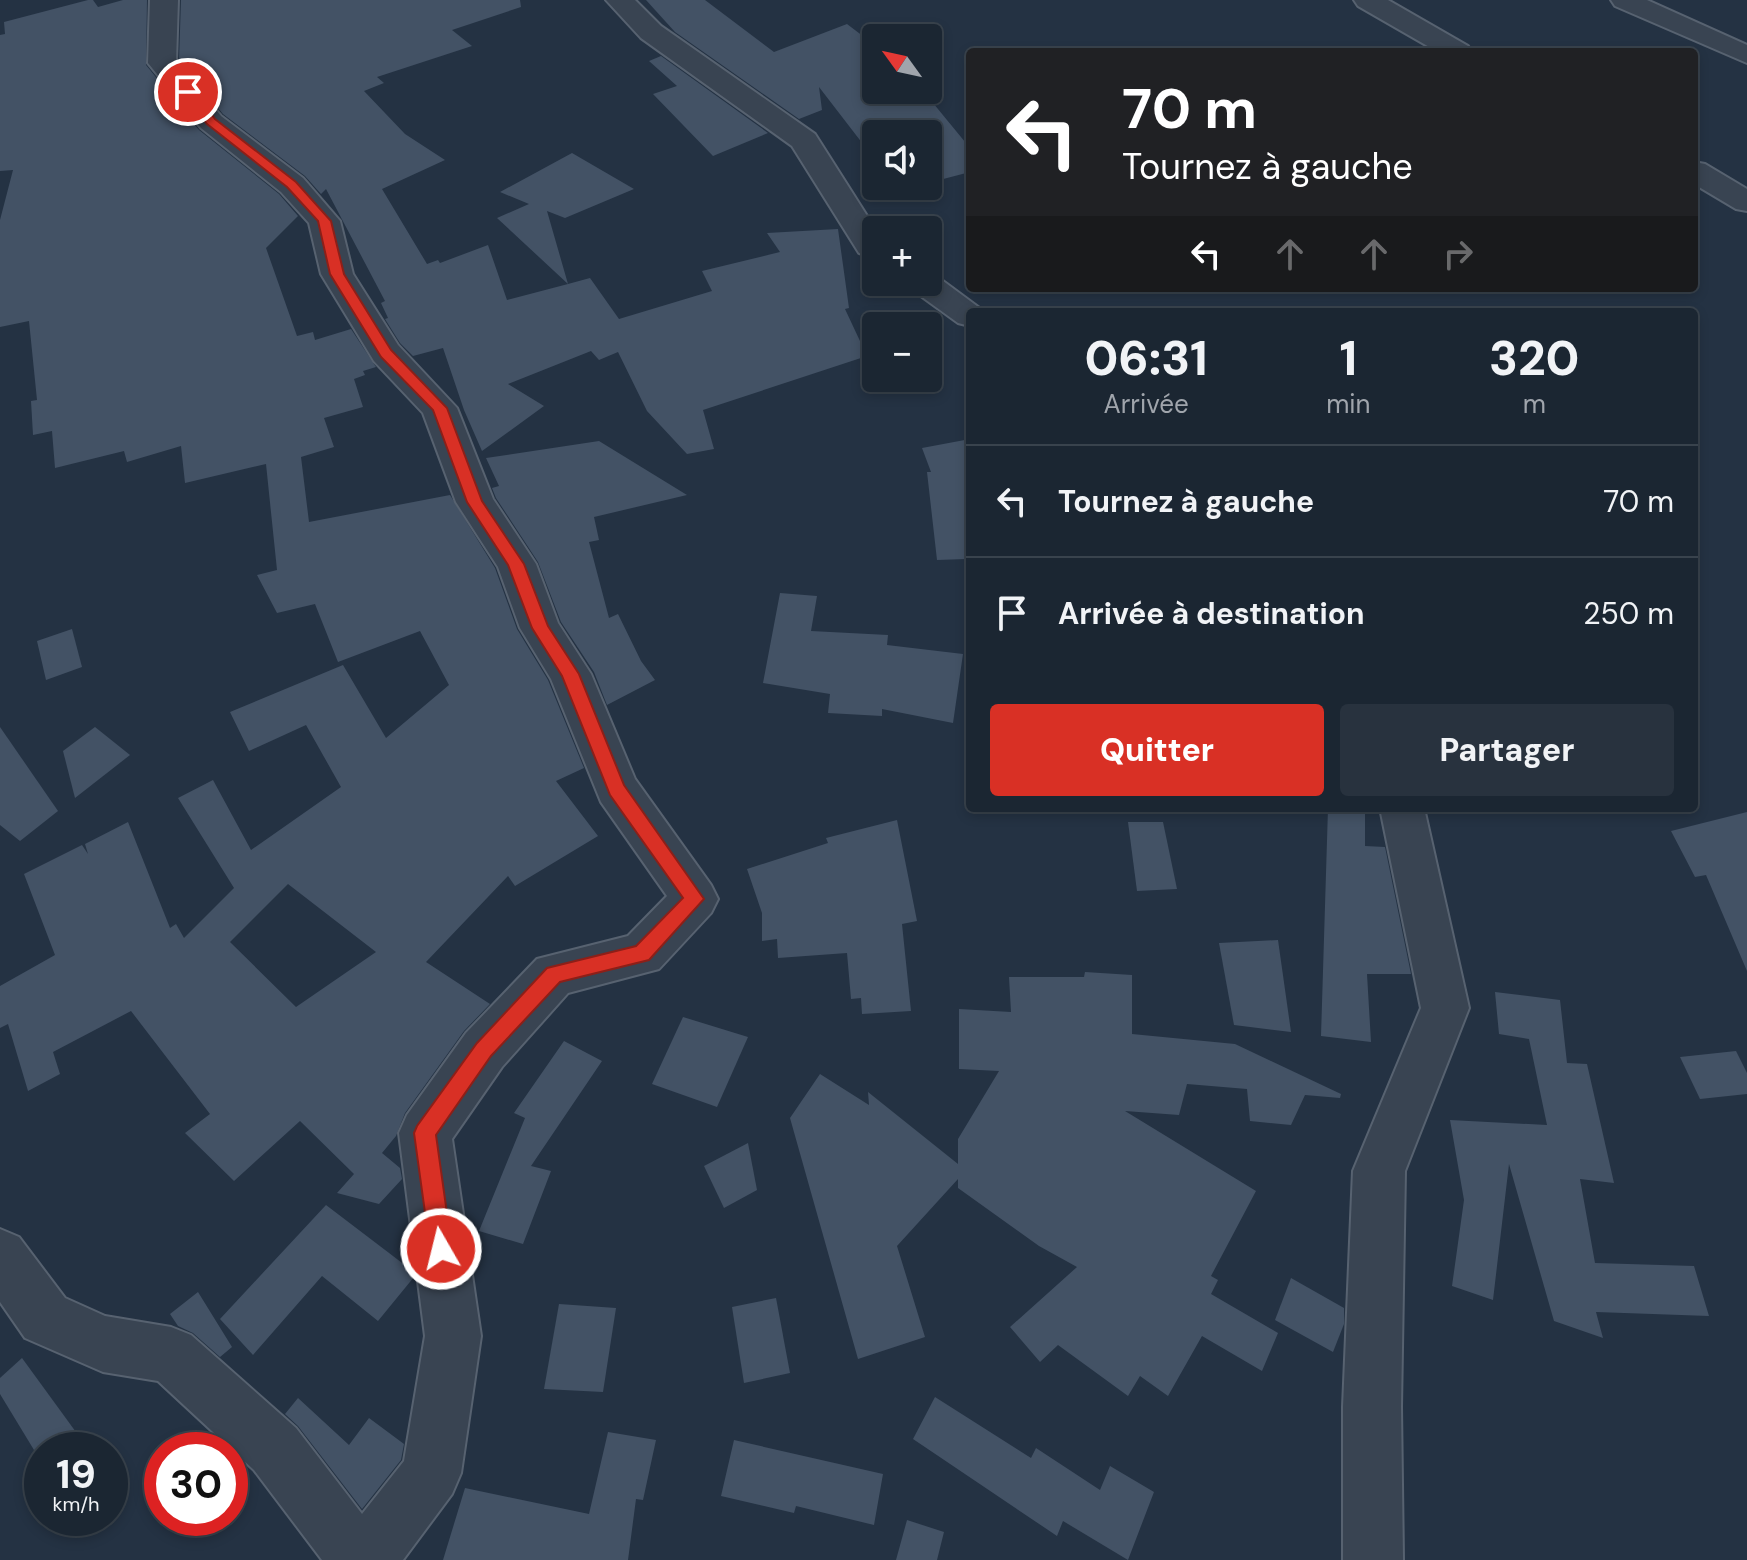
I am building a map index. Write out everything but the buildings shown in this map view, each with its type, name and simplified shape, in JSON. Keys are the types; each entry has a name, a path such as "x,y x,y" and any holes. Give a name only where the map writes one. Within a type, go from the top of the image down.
{"street":[{"path":"0,1256 45,1318 103,1344 171,1355 275,1449 362,1560 431,1473 453,1336 425,1133 484,1050 554,975 642,954 695,899 617,789 570,674 540,628 516,564 475,502 439,408 386,353 337,274 324,221 292,185 211,122 162,63 164,0"},
{"path":"620,0 651,32 804,140 862,233"},
{"path":"1368,0 1451,48"},
{"path":"1625,0 1747,55"},
{"path":"1698,173 1747,202"},
{"path":"942,295 966,312"},
{"path":"1373,1560 1372,1407 1379,1171 1445,1008 1403,812"}],"route":[{"path":"188,92 211,122 292,185 324,221 337,274 386,353 439,408 475,502 516,564 540,628 570,674 617,789 695,899 642,954 554,975 484,1050 425,1133 441,1249"}]}
